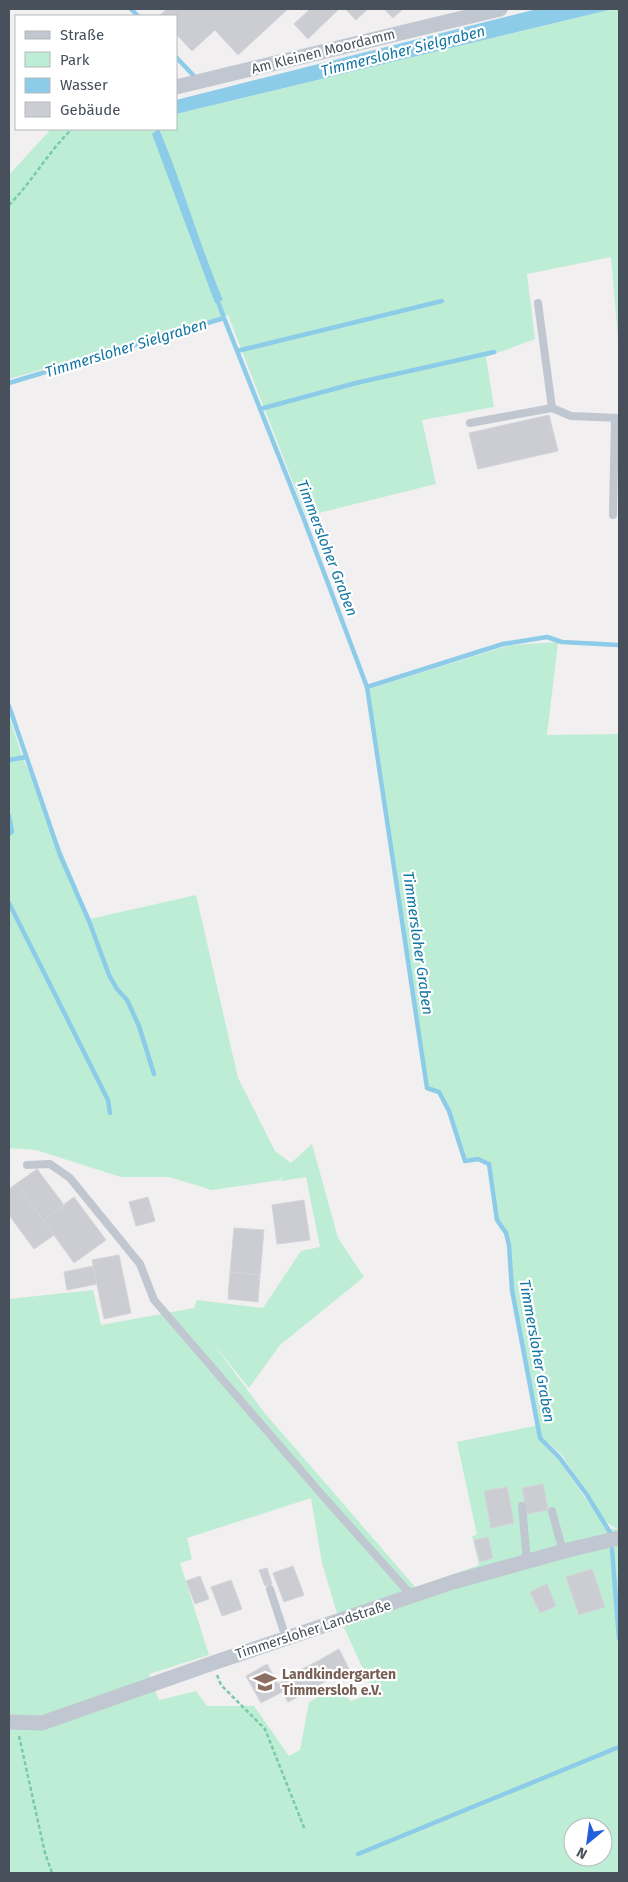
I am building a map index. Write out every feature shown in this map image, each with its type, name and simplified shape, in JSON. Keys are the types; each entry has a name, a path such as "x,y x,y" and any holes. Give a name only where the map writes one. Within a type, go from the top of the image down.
{"street":[{"name":"Am Kleinen Moordamm","path":"178,87 500,9"},
{"name":"Timmersloher Landstraße","path":"13,1722 42,1723 212,1663 453,1582 619,1538"}],"lane":[{"path":"538,302 552,408"},
{"path":"470,423 552,408 571,416 617,418 613,515"},
{"path":"27,1164 50,1164 70,1178 140,1264 154,1300 412,1596"},
{"path":"522,1506 528,1562"},
{"path":"552,1511 564,1552"},
{"path":"270,1589 286,1638"}],"path":[{"path":"9,205 18,196 56,144 71,130"},
{"path":"212,1663 221,1685 265,1729 305,1830"},
{"path":"13,1722 45,1853 52,1873"}],"green space":[{"path":"619,9 619,350 611,257 527,274 535,339 486,357 494,407 422,420 436,484 306,516 228,315 9,379 9,175 50,130 178,130 178,114"},
{"path":"558,642 547,735 619,734 619,1873 9,1873 9,1299 93,1290 101,1325 194,1308 197,1300 263,1308 301,1251 320,1247 306,1177 281,1181 283,1176 280,1180 212,1190 169,1177 121,1177 36,1150 9,1148 9,715 21,753 90,919 196,895 238,1078 275,1151 291,1163 312,1144 338,1238 364,1277 280,1345 249,1388 212,1342 263,1411 416,1588 479,1565 472,1536 477,1535 457,1442 539,1425 513,1290 511,1246 507,1232 499,1220 489,1164 478,1158 465,1159 450,1110 440,1091 428,1088 369,689 510,645","holes":["544,1439 562,1455 603,1520 617,1529 607,1529","311,1498 322,1563 336,1610 374,1693 351,1701 335,1688 309,1702 300,1750 289,1756 254,1706 207,1706 196,1691 159,1700 149,1674 209,1655 180,1563 192,1559 187,1538"]}],"water":[{"path":"537,9 613,9 178,114 178,99"},
{"path":"159,130 223,300 215,303 152,134"}],"building":[{"path":"167,9 288,9 238,55 215,30 192,51 178,36 178,15 160,15"},
{"path":"310,9 339,9 308,39 294,24"},
{"path":"345,9 368,9 356,20"},
{"path":"384,9 403,9 393,18"},
{"path":"549,415 558,451 478,469 469,433"},
{"path":"37,1169 64,1205 43,1220 16,1184"},
{"path":"16,1184 54,1235 34,1249 9,1215 9,1189"},
{"path":"74,1197 106,1240 74,1263 43,1220"},
{"path":"148,1197 155,1221 136,1226 129,1202"},
{"path":"304,1200 310,1240 277,1244 272,1205"},
{"path":"234,1228 264,1230 260,1275 230,1272"},
{"path":"119,1255 131,1313 104,1319 92,1260"},
{"path":"93,1266 97,1284 67,1290 64,1272"},
{"path":"230,1272 260,1275 258,1302 228,1299"},
{"path":"543,1484 548,1510 527,1514 522,1488"},
{"path":"507,1487 514,1523 491,1528 484,1491"},
{"path":"488,1537 493,1558 480,1562 474,1540"},
{"path":"293,1566 304,1595 284,1602 273,1573"},
{"path":"267,1568 272,1584 265,1586 259,1570"},
{"path":"592,1569 605,1607 579,1615 566,1577"},
{"path":"200,1576 209,1599 195,1604 186,1581"},
{"path":"231,1580 242,1609 222,1616 211,1587"},
{"path":"547,1584 556,1606 540,1613 530,1592"},
{"path":"339,1649 349,1669 326,1681 316,1662"},
{"path":"316,1662 326,1681 309,1691 298,1671"},
{"path":"267,1664 278,1684 299,1672 309,1691 288,1702 282,1692 261,1703 246,1676"}],"waterway":[{"path":"131,9 137,15"},
{"path":"178,59 193,75"},
{"name":"Timmersloher Sielgraben","path":"9,383 224,318 217,299"},
{"path":"237,351 442,301"},
{"name":"Timmersloher Graben","path":"224,318 303,517 367,687 427,1088 439,1092 449,1111 465,1161 478,1159 489,1164 497,1220 506,1233 509,1245 512,1290 540,1438 559,1457 587,1495 611,1534"},
{"path":"260,409 356,383 494,352"},
{"path":"367,687 503,644 547,637 562,642 619,645"},
{"path":"9,706 60,855 89,921 109,975 117,989 127,1000 139,1026 154,1074"},
{"path":"9,760 26,757"},
{"path":"9,816 12,832 9,834"},
{"path":"9,903 108,1100 110,1113"},
{"name":"Timmersloher Graben","path":"612,1549 619,1639"},
{"path":"358,1854 619,1747"}],"place":[{"name":"Landkindergarten Timmersloh e.V.","path":"265,1682"}]}
